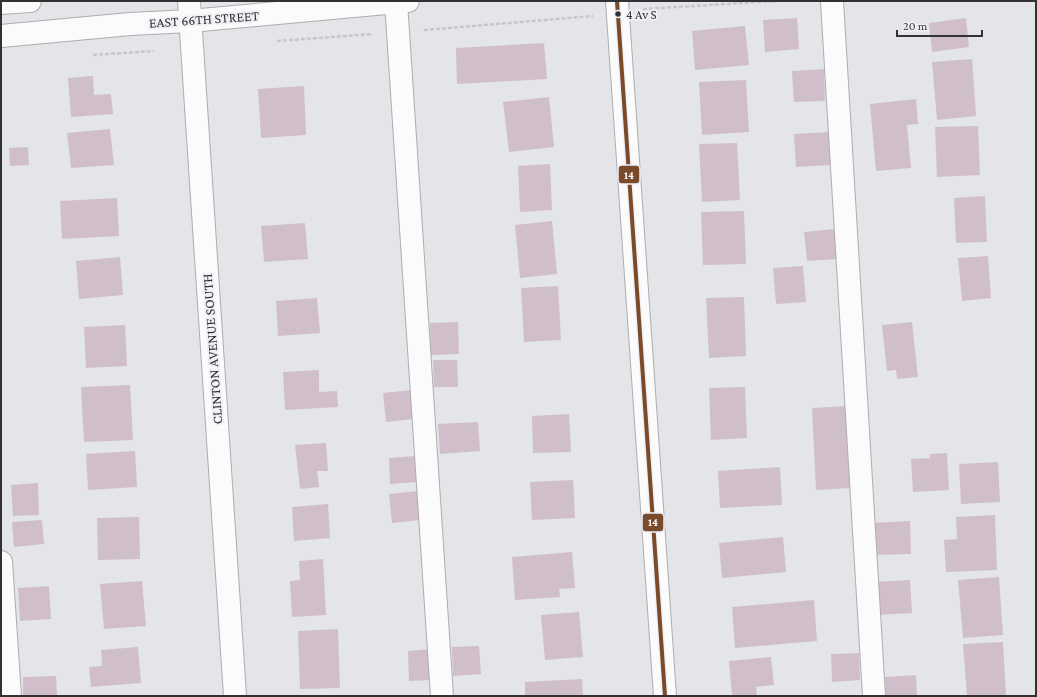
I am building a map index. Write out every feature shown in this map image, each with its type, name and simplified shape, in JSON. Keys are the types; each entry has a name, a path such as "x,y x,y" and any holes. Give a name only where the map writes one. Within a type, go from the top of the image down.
{"street":[{"path":"1,3 30,1"},
{"path":"402,1 442,696"},
{"name":"EAST 66TH STREET","path":"1,36 130,24 189,11 402,1"},
{"path":"617,1 665,696"},
{"path":"832,1 874,696"},
{"name":"CLINTON AVENUE SOUTH","path":"189,11 235,696"},
{"path":"1,562 10,696"}],"building":[{"path":"797,18 799,49 765,52 763,20"},
{"path":"966,18 969,47 932,52 929,23"},
{"path":"745,26 749,65 695,70 692,31"},
{"path":"544,43 547,79 457,84 456,48"},
{"path":"972,59 976,116 937,120 932,62"},
{"path":"824,69 825,101 794,102 792,71"},
{"path":"93,76 94,95 111,94 113,114 71,117 68,78"},
{"path":"746,80 749,132 702,135 699,82"},
{"path":"304,86 306,135 261,138 258,89"},
{"path":"549,97 554,147 509,152 503,102"},
{"path":"916,99 918,124 907,125 911,168 876,171 870,104"},
{"path":"978,126 980,175 937,177 935,127"},
{"path":"110,129 114,165 71,168 67,133"},
{"path":"829,132 831,165 796,167 794,134"},
{"path":"737,143 740,200 702,202 699,144"},
{"path":"28,147 29,165 10,166 9,148"},
{"path":"550,164 552,210 520,212 518,166"},
{"path":"985,196 987,242 956,243 954,198"},
{"path":"117,198 119,236 62,239 60,201"},
{"path":"744,211 746,264 703,265 701,212"},
{"path":"552,221 557,274 520,278 515,225"},
{"path":"305,223 308,259 264,262 261,226"},
{"path":"835,229 837,259 807,261 804,232"},
{"path":"988,256 991,298 962,301 958,258"},
{"path":"120,257 123,295 79,299 76,261"},
{"path":"803,266 806,302 776,304 773,268"},
{"path":"558,286 561,340 524,342 521,288"},
{"path":"744,297 746,356 709,358 706,298"},
{"path":"317,298 320,333 278,336 276,301"},
{"path":"458,322 459,354 431,355 430,323"},
{"path":"912,322 918,377 897,379 896,370 887,371 882,325"},
{"path":"125,325 127,366 86,368 84,327"},
{"path":"433,360 457,360 458,387 434,387"},
{"path":"319,370 319,392 337,391 338,407 285,410 283,372"},
{"path":"130,385 133,440 84,442 81,387"},
{"path":"745,387 747,438 711,440 709,388"},
{"path":"411,390 414,419 386,422 383,393"},
{"path":"846,406 851,488 816,490 812,408"},
{"path":"569,414 571,452 533,453 532,416"},
{"path":"478,422 480,451 440,454 438,424"},
{"path":"326,443 328,471 317,471 319,487 300,489 295,445"},
{"path":"135,451 137,487 88,490 86,454"},
{"path":"947,453 949,490 913,492 911,459 930,458 930,454"},
{"path":"415,456 417,482 390,484 389,458"},
{"path":"998,462 1000,502 961,504 959,464"},
{"path":"780,467 782,505 720,508 718,471"},
{"path":"573,480 575,518 532,520 530,482"},
{"path":"38,483 39,515 13,516 11,485"},
{"path":"418,491 421,520 392,523 389,494"},
{"path":"328,504 330,538 294,541 292,507"},
{"path":"995,515 997,570 946,572 944,540 957,539 956,517"},
{"path":"139,517 140,559 98,560 97,518"},
{"path":"42,520 44,544 14,547 12,522"},
{"path":"910,521 911,554 875,555 873,523"},
{"path":"783,537 786,572 722,578 719,543"},
{"path":"572,552 575,588 559,589 560,597 515,600 512,557"},
{"path":"323,559 326,615 292,617 290,581 300,580 299,561"},
{"path":"999,577 1003,635 963,638 958,580"},
{"path":"910,580 912,613 877,615 875,582"},
{"path":"142,581 146,626 104,629 100,584"},
{"path":"49,586 51,619 20,621 18,588"},
{"path":"814,600 817,641 735,648 732,607"},
{"path":"579,612 583,657 545,660 541,615"},
{"path":"338,629 340,688 300,689 298,631"},
{"path":"1003,642 1006,696 967,696 963,644"},
{"path":"479,646 481,674 453,676 452,647"},
{"path":"138,647 141,683 91,687 89,667 102,666 101,650"},
{"path":"431,649 432,680 409,681 408,651"},
{"path":"859,653 860,680 832,682 831,654"},
{"path":"771,657 774,685 756,687 757,696 732,696 729,661"},
{"path":"916,675 917,696 886,696 885,677"},
{"path":"56,676 57,696 23,696 23,677"},
{"path":"582,679 583,696 525,696 525,682"}],"transit line":[{"name":"14","path":"617,1 665,696"}],"place":[{"name":"4 Av S","path":"618,14"}]}
